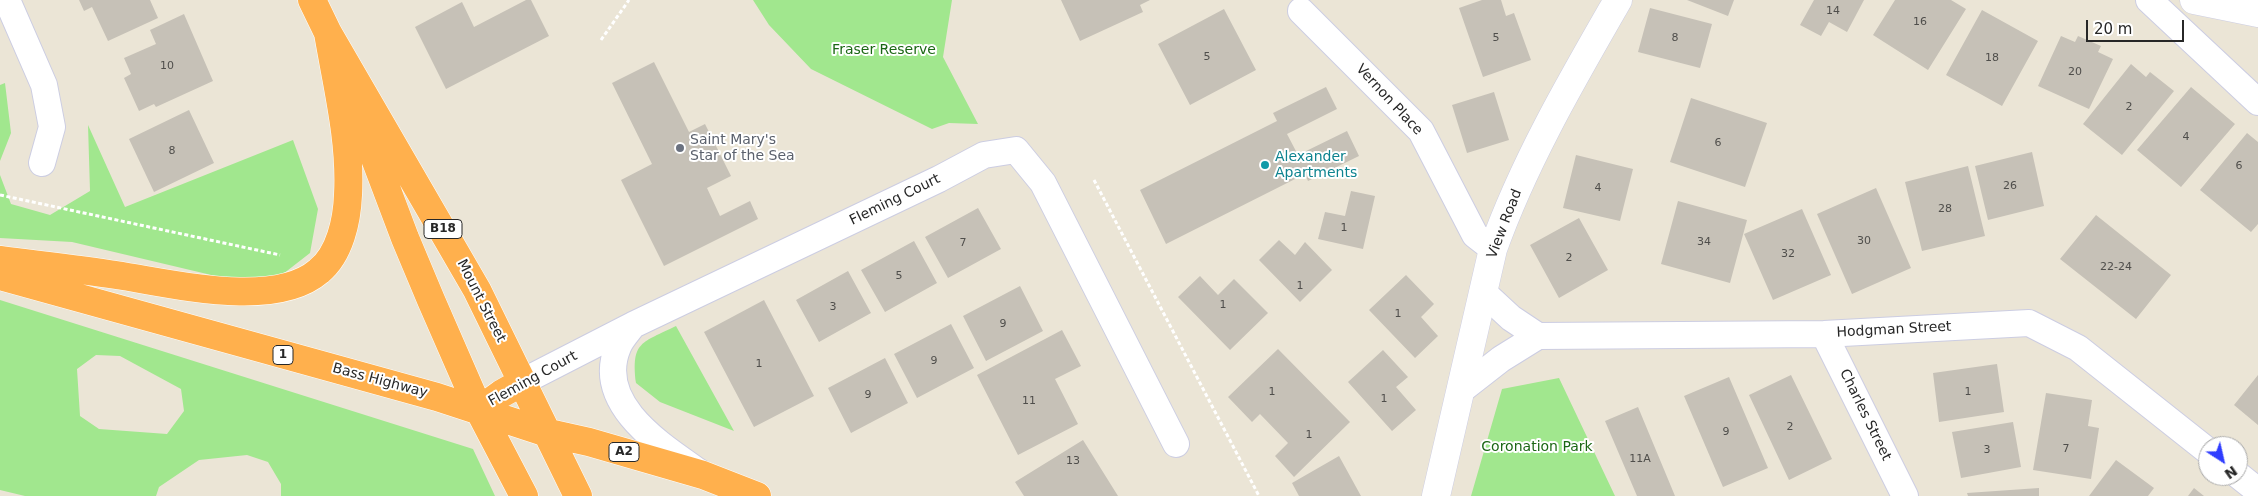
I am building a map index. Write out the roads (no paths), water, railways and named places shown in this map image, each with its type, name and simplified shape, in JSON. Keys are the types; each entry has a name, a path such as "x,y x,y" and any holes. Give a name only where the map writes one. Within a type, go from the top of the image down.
{"highway":[{"name":"Mount Street","path":"312,0 328,33 477,290 544,432 578,496"},
{"name":"Mount Street","path":"328,33 405,238 479,410 524,496"},
{"path":"0,260 226,292 265,291 290,285 320,271 332,255 340,237 348,196 344,133 328,33"},
{"name":"Bass Highway","path":"0,276 479,410 544,432 589,442 703,475 756,496"},
{"name":"Fleming Court","path":"479,410 522,382"}],"street":[{"path":"7,0 44,85 52,127 42,163"},
{"name":"View Road","path":"1436,496 1493,249 1506,212 1618,0"},
{"path":"2149,0 2258,102"},
{"path":"2194,0 2258,13"},
{"name":"Vernon Place","path":"1301,11 1421,131 1476,235 1493,249"},
{"name":"Fleming Court","path":"522,382 633,325 930,183 984,155 1016,150 1043,183 1176,444"},
{"path":"1460,391 1500,359 1538,336 1512,318 1484,293"},
{"name":"Hodgman Street","path":"1538,336 1824,334 2029,323 2078,348 2198,443"},
{"path":"633,325 618,346 615,356 616,388 621,401 632,418 646,432 703,475"},
{"name":"Charles Street","path":"1824,334 1905,496"},
{"path":"2248,482 2258,491"}],"place":[{"name":"Saint Mary's Star of the Sea","path":"680,148"},
{"name":"Alexander Apartments","path":"1265,165"}],"park label":[{"name":"Fraser Reserve","path":"884,50"},
{"name":"Coronation Park","path":"1537,447"}]}
